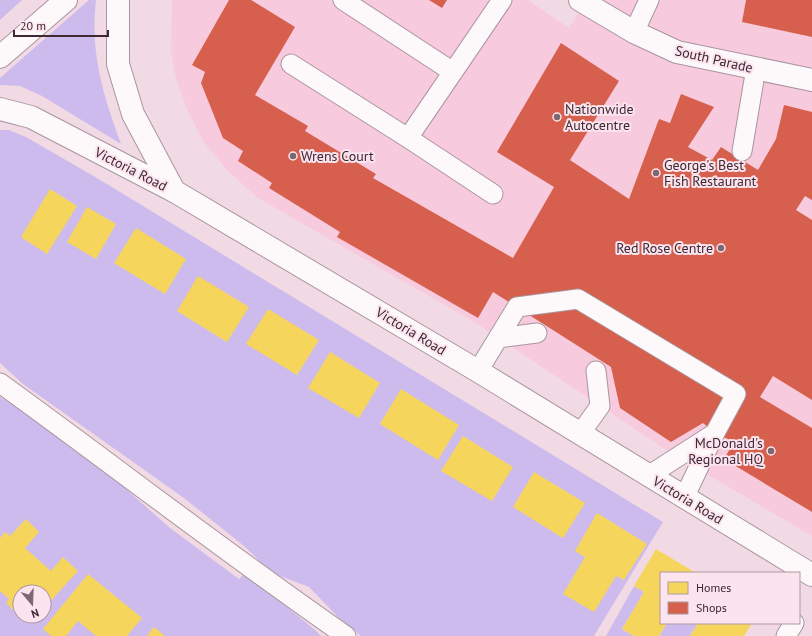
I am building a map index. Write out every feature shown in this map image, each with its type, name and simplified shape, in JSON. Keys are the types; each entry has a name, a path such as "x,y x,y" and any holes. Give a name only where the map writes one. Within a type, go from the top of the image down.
{"main road":[{"path":"1,54 66,0"},
{"path":"118,0 118,64 132,114 174,191"},
{"name":"South Parade","path":"580,0 634,32 677,52 812,80"},
{"name":"Victoria Road","path":"0,109 31,117 174,191 478,371 812,575"}],"lane":[{"path":"343,0 453,72"},
{"path":"408,138 502,0"},
{"path":"634,32 649,0"},
{"path":"291,64 493,194"},
{"path":"742,151 756,68"},
{"path":"478,371 517,308 578,299 736,394 715,433 684,498"},
{"path":"498,338 537,333"},
{"path":"580,434 600,406 596,371"},
{"path":"0,383 124,473 290,597 346,636"},
{"path":"648,476 715,433"},
{"path":"786,636 793,624"}],"shaded area":[{"path":"0,0 22,0 0,20"},
{"path":"89,0 96,0 95,38 100,74 121,144 42,96 20,86 0,85 0,78"},
{"path":"172,0 528,0 569,28 586,0 812,0 812,536 671,453 476,323 258,198 227,170 203,141 187,109 176,79 171,53"},
{"path":"0,130 9,130 26,137 97,178 663,522 594,636 361,636 338,617 309,587 272,573 244,546 184,498 23,384 0,363"},
{"path":"0,397 33,417 68,446 107,472 170,528 239,579 245,573 321,636 0,636"},
{"path":"634,586 644,592 622,629 634,636 606,636"},
{"path":"666,624 697,625 690,636 659,636"}],"building: Homes":[{"path":"50,189 77,206 47,254 21,237"},
{"path":"87,207 116,224 96,259 67,242"},
{"path":"136,228 186,259 165,294 114,263"},
{"path":"198,276 249,307 227,342 177,311"},
{"path":"268,309 319,340 297,375 246,344"},
{"path":"330,352 380,383 359,418 308,388"},
{"path":"401,389 459,425 438,460 380,424"},
{"path":"463,436 513,467 492,501 441,471"},
{"path":"534,472 585,503 563,538 513,507"},
{"path":"597,513 647,544 624,580 616,576 594,612 563,594 585,557 575,551"},
{"path":"26,519 39,532 25,548 51,571 63,557 78,571 52,599 52,584 12,584 12,609 6,603 9,599 0,591 0,538 5,532 10,536"},
{"path":"656,549 694,572 660,572 660,624 666,624 659,636 634,636 622,629 644,592 634,586"},
{"path":"88,574 142,618 127,636 96,636 78,621 66,636 51,636 43,629 47,624 52,624 52,618"},
{"path":"696,624 751,624 744,636 690,636 697,625"},
{"path":"154,627 165,636 147,636"}],"building: Shops":[{"path":"229,0 251,0 295,27 255,95 308,126 305,131 376,174 373,178 513,258 554,187 497,152 561,43 619,81 570,160 629,199 659,119 670,123 681,94 714,107 688,147 712,160 721,147 758,170 776,139 784,105 812,112 812,200 805,196 796,210 812,220 812,400 773,376 760,397 812,428 812,512 724,459 734,442 715,433 703,423 671,442 620,408 611,367 493,292 478,318 337,237 340,232 269,188 272,183 238,161 243,151 223,138 201,83 205,72 192,65"},
{"path":"429,0 447,0 442,8"},
{"path":"746,0 812,0 812,37 742,22"}],"place":[{"name":"Nationwide Autocentre","path":"557,117"},
{"name":"Wrens Court","path":"293,156"},
{"name":"George's Best Fish Restaurant","path":"656,173"},
{"name":"Red Rose Centre","path":"721,248"},
{"name":"McDonald's Regional HQ","path":"771,451"}]}
